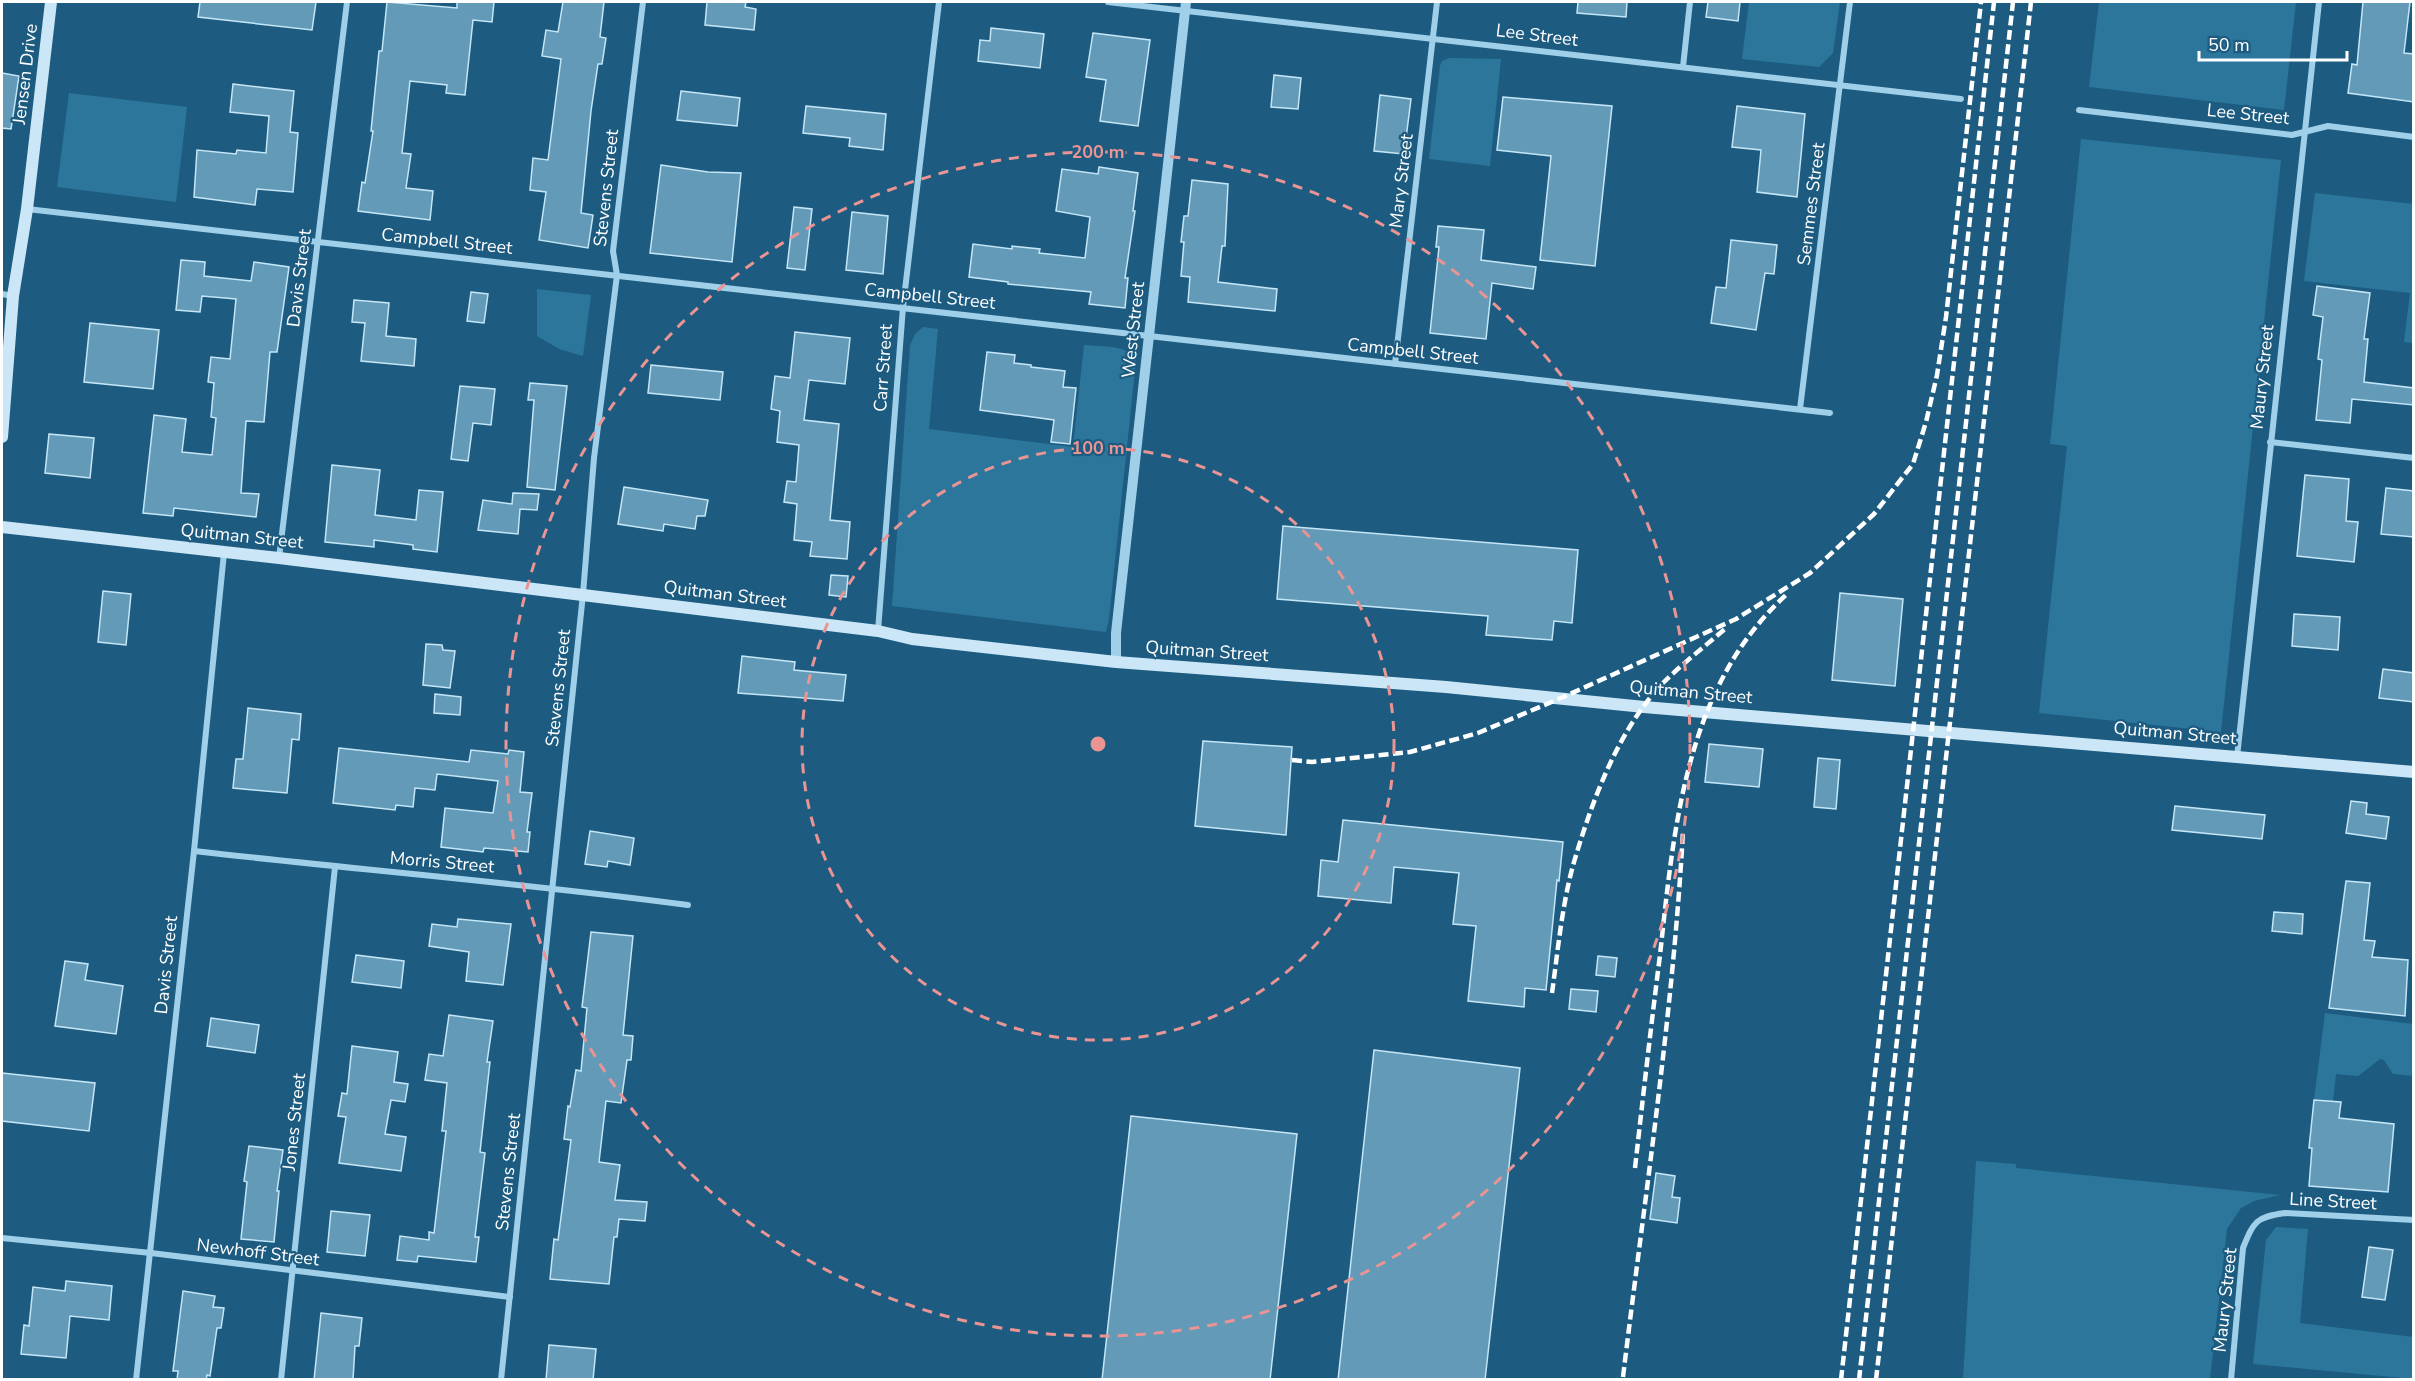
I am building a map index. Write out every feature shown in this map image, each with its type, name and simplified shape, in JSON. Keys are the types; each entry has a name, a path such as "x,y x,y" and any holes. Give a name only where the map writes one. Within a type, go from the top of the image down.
{"main road":[{"name":"Jensen Drive","path":"2,437 7,295 27,209 51,2"},
{"name":"Quitman Street","path":"2,527 583,594 878,631 912,639 1116,662 1446,687 1654,708 2414,772"}],"street":[{"name":"Davis Street","path":"279,558 347,2"},
{"name":"Stevens Street","path":"501,1380 583,594 594,458 616,275 613,251 643,2"},
{"name":"Carr Street","path":"878,631 903,307 939,2"},
{"name":"Lee Street","path":"1108,2 1186,6 1433,38 1961,99"},
{"name":"Mary Street","path":"1395,364 1437,2"},
{"path":"1683,67 1690,2"},
{"name":"Semmes Street","path":"1800,410 1850,2"},
{"name":"Maury Street","path":"2236,757 2319,2"},
{"name":"West Street","path":"1116,662 1116,633 1186,6"},
{"name":"Lee Street","path":"2079,110 2292,135 2328,126 2414,137"},
{"name":"Campbell Street","path":"27,209 1830,413"},
{"path":"2270,442 2414,458"},
{"name":"Davis Street","path":"136,1380 224,553"},
{"name":"Morris Street","path":"194,851 335,867 552,887 688,905"},
{"name":"Jones Street","path":"281,1380 335,867"},
{"name":"Line Street","path":"2255,1225 2265,1215 2285,1213 2414,1220"},
{"name":"Maury Street","path":"2231,1380 2244,1248 2255,1225"},
{"name":"Newhoff Street","path":"2,1238 151,1253 510,1297"}],"shaded area":[{"path":"1749,2 1840,2 1833,53 1819,67 1742,59"},
{"path":"2099,2 2296,2 2284,110 2089,87"},
{"path":"1449,58 1501,59 1490,166 1429,159 1440,66 1442,61"},
{"path":"69,93 187,107 176,202 57,187"},
{"path":"2081,139 2281,160 2221,732 2039,713 2067,446 2050,444"},
{"path":"2315,193 2413,204 2413,343 2404,342 2410,293 2304,281"},
{"path":"537,289 591,295 583,356 559,349 537,336"},
{"path":"923,327 938,329 929,429 1073,447 1084,345 1121,349 1127,351 1136,360 1106,632 892,606 910,345 915,334"},
{"path":"2325,1013 2413,1024 2413,1076 2393,1074 2384,1060 2380,1059 2358,1076 2336,1074 2333,1101 2314,1100"},
{"path":"1976,1161 2016,1164 2016,1168 2280,1195 2254,1201 2241,1208 2227,1229 2210,1379 1963,1379"},
{"path":"2276,1227 2308,1229 2300,1323 2413,1337 2413,1379 2253,1364 2266,1240"}],"building":[{"path":"200,2 316,2 312,30 198,17"},
{"path":"387,2 457,8 457,2 494,2 492,22 473,20 465,95 446,93 447,85 410,81 402,153 411,154 406,188 433,191 430,220 358,211 373,131 371,131 379,51 382,51"},
{"path":"563,2 604,2 600,37 606,38 602,64 598,64 591,111 581,213 593,215 588,248 539,240 546,192 530,190 533,158 548,160 561,59 542,56 546,30 558,32"},
{"path":"707,2 746,2 745,7 756,9 754,30 705,25"},
{"path":"1578,2 1627,2 1626,17 1577,13"},
{"path":"1708,2 1740,2 1738,21 1706,17"},
{"path":"2363,2 2410,2 2404,53 2414,54 2414,102 2348,93 2352,64 2357,65"},
{"path":"991,28 1044,34 1040,68 978,61 980,40 990,41"},
{"path":"1093,33 1150,40 1138,126 1100,121 1106,80 1086,77"},
{"path":"2,73 19,76 11,129 2,128"},
{"path":"1274,75 1301,78 1298,109 1271,107"},
{"path":"233,84 294,91 290,132 298,133 293,192 257,189 255,205 194,197 197,150 236,154 237,150 266,153 269,116 230,112"},
{"path":"681,91 740,98 737,126 677,120"},
{"path":"1380,95 1411,99 1404,154 1374,151"},
{"path":"1503,97 1612,106 1595,266 1540,260 1551,156 1497,150"},
{"path":"806,106 886,114 883,150 849,146 850,138 803,133"},
{"path":"1737,106 1805,114 1797,197 1757,192 1761,150 1732,147"},
{"path":"661,165 708,172 741,173 732,262 650,253"},
{"path":"1099,167 1138,173 1125,278 1128,278 1125,308 1089,304 1091,292 1008,284 1008,282 969,277 973,244 1012,249 1012,246 1040,249 1039,253 1085,258 1090,217 1056,211 1062,169 1098,174"},
{"path":"1192,180 1228,184 1225,246 1222,246 1218,282 1277,289 1275,311 1188,302 1190,277 1181,276 1184,242 1181,242 1184,216 1188,216"},
{"path":"794,207 812,209 805,270 787,268"},
{"path":"852,212 888,216 883,274 846,270"},
{"path":"1438,226 1484,230 1481,260 1536,267 1533,289 1492,283 1486,339 1430,333 1439,247 1436,247"},
{"path":"1731,240 1777,245 1774,274 1765,273 1756,330 1711,323 1716,287 1726,288"},
{"path":"181,260 205,262 204,276 251,281 254,262 289,267 277,352 270,352 264,422 246,421 241,493 259,494 256,517 174,508 173,516 143,513 154,415 186,419 182,452 212,455 216,418 211,417 214,383 208,382 211,357 230,359 236,299 202,296 200,312 176,310"},
{"path":"2317,286 2370,293 2364,339 2368,339 2364,382 2414,388 2414,405 2352,399 2350,423 2316,420 2322,360 2318,359 2323,317 2313,315"},
{"path":"471,292 488,294 484,323 467,321"},
{"path":"354,300 389,303 386,336 416,339 414,366 361,361 365,323 352,322"},
{"path":"90,323 159,330 153,389 84,382"},
{"path":"795,332 850,338 845,384 809,380 804,420 839,424 830,520 850,522 847,559 810,556 812,542 794,540 797,504 784,502 787,481 796,482 799,445 777,442 780,411 771,409 775,376 790,378"},
{"path":"987,352 1015,355 1014,363 1065,371 1063,387 1076,388 1070,444 1051,442 1054,420 980,410"},
{"path":"651,365 723,372 720,400 648,393"},
{"path":"530,383 567,386 555,490 527,487 534,400 528,400"},
{"path":"460,386 495,389 491,425 473,423 468,461 451,459"},
{"path":"49,434 94,438 90,478 45,473"},
{"path":"332,465 380,470 375,515 416,520 419,490 443,492 437,552 413,549 413,545 374,540 374,547 325,542"},
{"path":"2305,475 2349,479 2346,521 2358,522 2354,562 2297,556"},
{"path":"624,487 708,500 705,516 697,516 695,529 664,524 663,531 618,524"},
{"path":"2386,488 2414,491 2414,537 2381,534"},
{"path":"513,493 539,494 537,510 520,509 518,534 478,530 483,500 512,504"},
{"path":"1283,526 1578,550 1572,623 1554,621 1552,640 1486,635 1488,616 1277,599"},
{"path":"831,575 848,576 846,597 829,595"},
{"path":"103,591 131,594 126,645 98,642"},
{"path":"1840,593 1903,599 1895,686 1832,680"},
{"path":"2294,614 2340,617 2338,650 2292,646"},
{"path":"426,644 442,645 443,650 455,651 450,688 423,685"},
{"path":"742,656 795,662 794,670 846,675 843,701 738,693"},
{"path":"2383,669 2414,673 2414,702 2379,698"},
{"path":"435,694 461,697 460,715 434,713"},
{"path":"248,708 301,714 299,740 292,739 287,793 233,788 236,759 243,759"},
{"path":"1203,741 1292,747 1286,835 1195,826"},
{"path":"1709,744 1763,749 1759,787 1705,782"},
{"path":"339,748 469,762 471,750 508,754 509,750 524,752 520,792 532,793 527,832 530,832 528,852 484,848 483,852 441,847 445,808 493,813 498,781 437,774 435,790 415,788 413,807 396,805 395,810 333,803"},
{"path":"1818,758 1840,760 1836,809 1814,807"},
{"path":"2351,801 2367,803 2366,814 2389,817 2386,839 2346,833"},
{"path":"2175,806 2265,815 2262,839 2172,830"},
{"path":"1343,820 1563,842 1546,990 1525,988 1524,1007 1468,1001 1476,926 1453,924 1459,873 1394,867 1391,903 1318,896 1321,860 1338,862"},
{"path":"590,831 634,838 630,865 608,861 607,867 585,864"},
{"path":"2346,881 2370,883 2364,940 2375,941 2372,957 2408,960 2405,1016 2329,1008"},
{"path":"2274,912 2303,914 2302,934 2272,931"},
{"path":"458,919 511,924 503,985 466,981 469,952 429,946 432,924 457,927"},
{"path":"591,932 633,936 623,1035 633,1036 631,1060 627,1060 621,1103 606,1101 599,1162 620,1165 615,1200 647,1202 645,1221 619,1219 617,1237 614,1237 609,1284 550,1279 554,1239 558,1240 571,1140 564,1139 568,1106 570,1107 576,1070 581,1071 587,1008 582,1007"},
{"path":"356,955 404,961 401,988 352,982"},
{"path":"1598,956 1617,958 1615,977 1596,975"},
{"path":"65,961 88,964 85,980 123,986 116,1034 55,1026"},
{"path":"1571,989 1598,991 1596,1012 1569,1009"},
{"path":"449,1015 493,1021 487,1062 490,1062 480,1152 485,1153 475,1237 479,1237 476,1262 418,1256 417,1262 397,1260 400,1236 429,1240 429,1232 434,1233 446,1131 442,1131 447,1083 425,1080 429,1054 443,1056"},
{"path":"211,1018 259,1025 255,1053 207,1046"},
{"path":"352,1046 398,1052 394,1082 408,1084 405,1102 391,1100 385,1134 406,1137 401,1171 339,1163 346,1117 338,1116 342,1093 347,1094"},
{"path":"1374,1050 1520,1068 1485,1380 1338,1380"},
{"path":"2,1073 95,1083 89,1131 2,1121"},
{"path":"2314,1100 2341,1102 2339,1118 2394,1124 2388,1192 2309,1186 2312,1148 2309,1148"},
{"path":"1131,1116 1297,1134 1270,1380 1102,1380"},
{"path":"249,1146 283,1150 277,1191 279,1191 274,1242 241,1239 247,1182 244,1181"},
{"path":"1656,1173 1675,1176 1672,1197 1680,1198 1677,1223 1650,1219"},
{"path":"331,1211 370,1215 365,1256 327,1252"},
{"path":"2369,1247 2393,1250 2385,1300 2362,1297"},
{"path":"66,1281 112,1286 109,1320 70,1316 66,1358 21,1354 24,1325 29,1326 33,1287 65,1291"},
{"path":"183,1291 215,1296 213,1307 224,1308 221,1328 217,1328 210,1376 207,1375 206,1380 177,1380 178,1371 173,1371"},
{"path":"321,1313 362,1318 359,1346 355,1346 353,1380 314,1380"},
{"path":"549,1345 596,1349 593,1380 546,1380"}],"railway":[{"path":"1292,760 1312,762 1410,752 1478,733 1561,698 1736,619 1810,573 1874,514 1913,464 1937,375 1946,317 1981,2"},
{"path":"1841,1380 1994,2"},
{"path":"1859,1380 2013,2"},
{"path":"1876,1380 2031,2"},
{"path":"1635,1168 1671,858 1690,762 1705,716 1726,672 1752,632 1786,595"},
{"path":"1552,993 1566,894 1589,815 1608,767 1633,722 1663,683 1725,629"},
{"path":"1623,1377 1665,1036 1683,831"}]}
